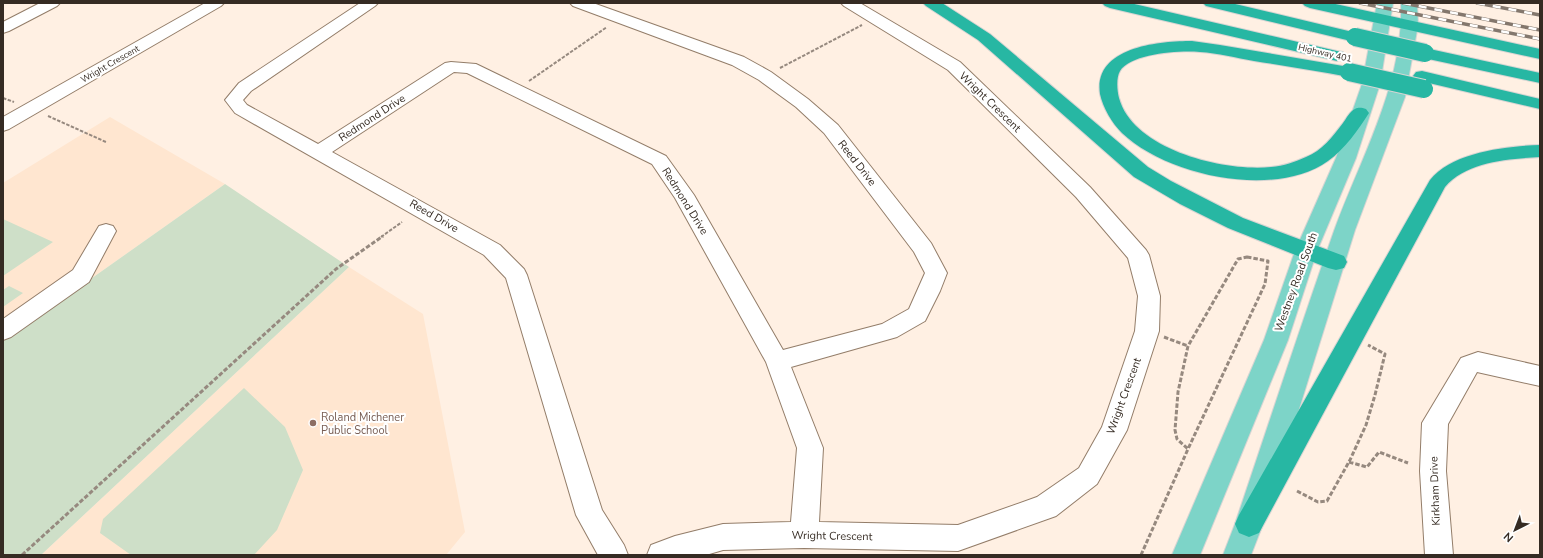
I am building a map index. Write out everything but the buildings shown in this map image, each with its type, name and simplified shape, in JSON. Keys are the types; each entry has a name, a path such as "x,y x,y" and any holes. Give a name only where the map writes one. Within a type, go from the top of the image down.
{"highway":[{"path":"931,3 984,37 1141,172 1170,191 1216,214 1336,262"},
{"name":"Highway 401","path":"1110,3 1351,66"},
{"path":"1210,3 1540,78"},
{"path":"1310,3 1384,11 1410,25 1540,54"},
{"path":"1360,113 1338,142 1316,161 1294,170 1266,175 1244,175 1214,171 1154,148 1129,130 1116,114 1108,95 1108,82 1112,68 1136,54 1156,49 1175,47 1210,48 1351,66 1423,82 1540,104"},
{"path":"1423,82 1498,103 1540,108"},
{"path":"1249,524 1430,194 1440,180 1468,162 1516,152 1540,151"}],"main road":[{"path":"1237,555 1249,524 1336,262 1345,230 1396,97 1410,25 1409,3"},
{"name":"Westney Road South","path":"1186,555 1276,340 1306,251 1346,158 1371,84 1384,11"}],"street":[{"path":"3,28 52,3"},
{"name":"Wright Crescent","path":"3,125 216,3"},
{"name":"Reed Drive","path":"367,3 244,87 234,100 241,109 492,250 516,275 590,515 614,555"},
{"name":"Reed Drive","path":"578,3 738,62 765,76 802,103 831,129 923,248 936,273 929,292 917,315 889,331 777,361"},
{"name":"Wright Crescent","path":"661,555 723,537 804,535 958,538 1046,507 1088,476 1114,430 1147,331 1149,296 1138,255 1113,224 1083,192 954,66 849,3"},
{"name":"Redmond Drive","path":"318,153 451,67 470,68 659,160 684,195 777,361 810,448 804,535"},
{"path":"3,331 82,276 106,231"},
{"name":"Kirkham Drive","path":"1439,555 1433,471 1435,423 1469,365 1478,362 1540,376"}],"path":[{"path":"525,83 619,18"},
{"path":"765,76 874,18"},
{"path":"3,98 32,109 106,142"},
{"path":"22,555 336,269 402,222"},
{"path":"1141,555 1188,449 1265,284 1268,261 1247,257 1238,259 1188,346 1178,392 1175,430 1178,439 1188,449"},
{"path":"1147,331 1188,346"},
{"path":"1297,491 1318,502 1327,501 1349,462 1362,434 1376,392 1385,354 1368,345"},
{"path":"1349,462 1367,467 1379,452 1408,464"}],"shaded area":[{"path":"110,117 225,184 3,341 3,183"},
{"name":"Roland Michener Public School","path":"349,267 423,314 465,532 446,555 41,555"}],"green space":[{"path":"225,184 349,267 41,555 3,555 3,341"},
{"path":"3,219 53,242 3,276"},
{"path":"9,286 23,293 3,307 3,290"},
{"path":"244,388 285,427 303,470 277,530 254,555 131,555 100,533 103,519"}],"railway":[{"path":"1360,3 1540,39"},
{"path":"1403,3 1540,30"},
{"path":"1477,3 1540,15"}],"place":[{"name":"Roland Michener Public School","path":"313,423"}]}
